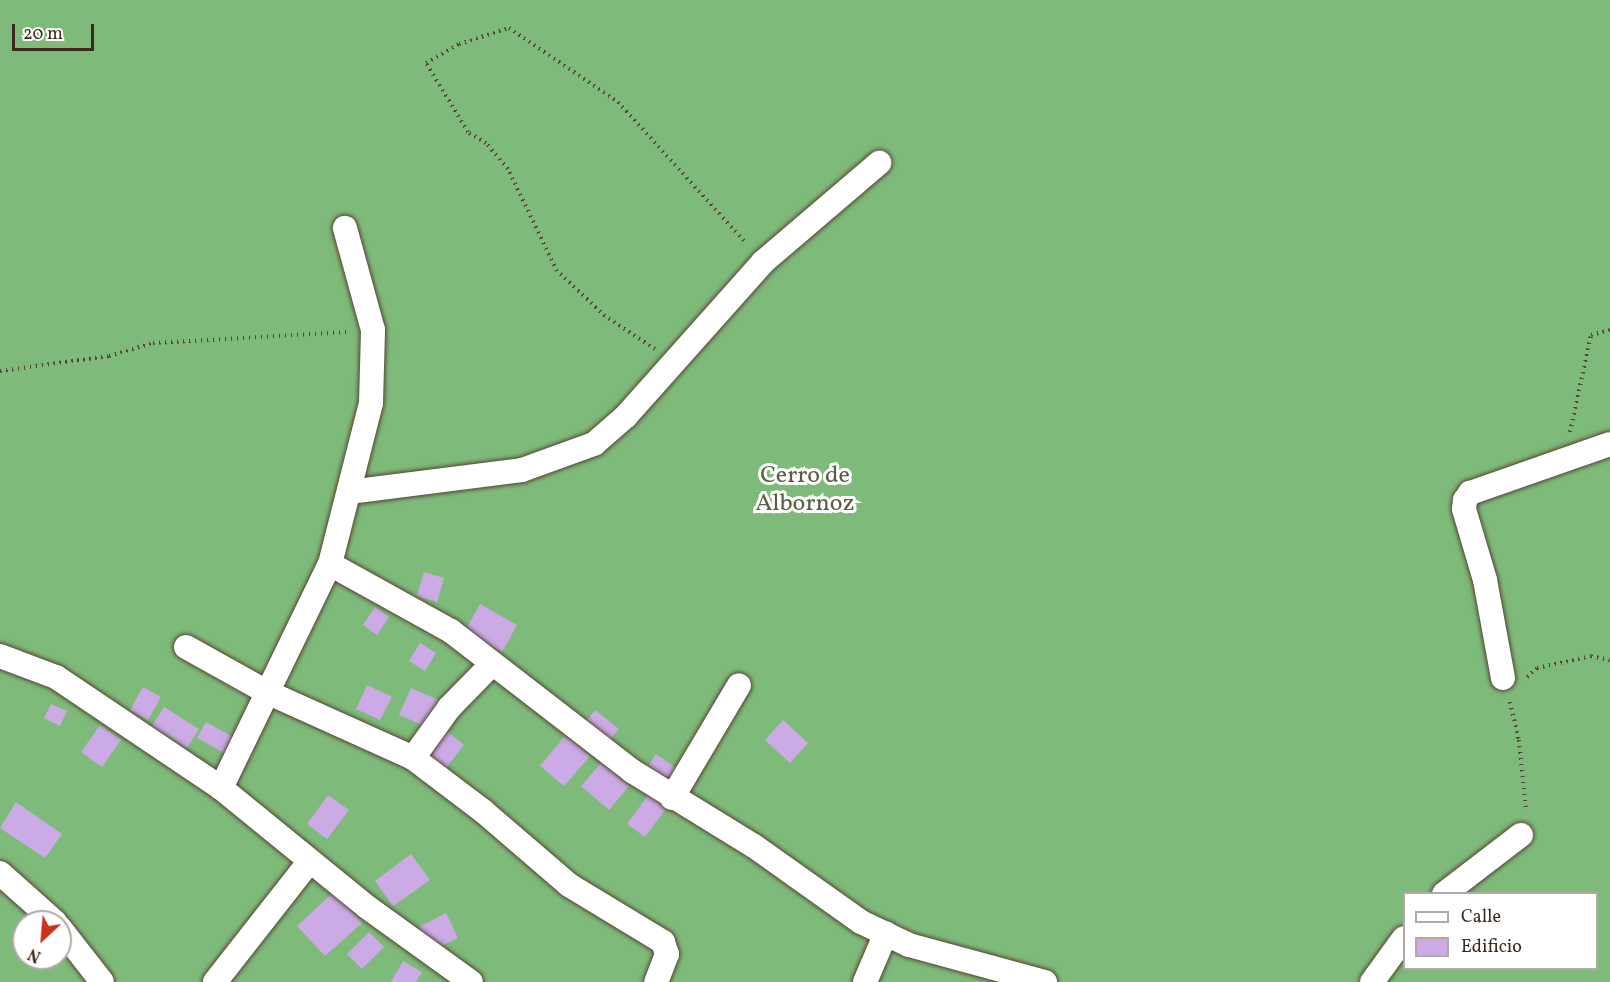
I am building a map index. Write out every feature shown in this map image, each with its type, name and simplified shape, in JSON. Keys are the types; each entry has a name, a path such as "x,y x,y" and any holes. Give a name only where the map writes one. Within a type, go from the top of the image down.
{"street":[{"path":"349,492 522,470 569,457 594,444 618,423 675,362 763,262 879,163"},
{"path":"220,788 330,564 371,403 373,330 345,228"},
{"path":"1513,686 1464,509 1466,500 1470,493 1565,457 1610,444"},
{"path":"330,564 450,631 672,798 754,846 861,922 909,945 1045,982"},
{"path":"186,647 267,692 413,758 483,811 569,885 663,942 667,954 656,982"},
{"path":"0,656 56,677 220,788 309,862 471,982"},
{"path":"413,758 449,708 492,663"},
{"path":"672,798 739,685"},
{"path":"1447,892 1521,835"},
{"path":"215,982 309,862"},
{"path":"0,873 42,910"},
{"path":"865,982 886,933"},
{"path":"1372,982 1403,939"},
{"path":"72,943 102,982"}],"path":[{"path":"675,362 605,316 557,271 508,169 486,143 468,132 426,63 459,44 509,28 618,102 763,262"},
{"path":"0,371 109,356 153,343 373,330"},
{"path":"1565,457 1591,335 1610,330"},
{"path":"1521,835 1526,808 1518,740 1510,702 1513,686 1537,668 1591,656 1610,660"},
{"path":"1510,702 1513,686"}],"green space":[{"name":"Cerro de Albornoz","path":"0,0 1610,0 1610,982 0,982"}],"building":[{"path":"424,572 444,578 437,602 417,596"},
{"path":"480,604 517,625 502,652 465,631"},
{"path":"375,607 389,617 377,635 363,625"},
{"path":"420,643 436,653 425,671 409,661"},
{"path":"367,685 392,697 380,720 356,709"},
{"path":"143,687 161,697 148,720 130,710"},
{"path":"411,688 438,700 427,727 399,715"},
{"path":"51,704 67,711 60,726 44,718"},
{"path":"164,707 199,729 187,748 152,726"},
{"path":"595,710 619,729 608,742 585,723"},
{"path":"783,720 808,743 790,763 765,740"},
{"path":"206,722 239,740 230,756 197,738"},
{"path":"100,725 121,740 102,767 81,752"},
{"path":"444,729 464,745 445,769 425,753"},
{"path":"565,736 590,756 564,786 540,766"},
{"path":"656,754 679,770 668,786 645,771"},
{"path":"601,763 629,786 609,810 581,786"},
{"path":"649,794 667,807 645,837 627,824"},
{"path":"328,795 349,810 327,839 307,824"},
{"path":"16,802 62,834 45,858 0,828"},
{"path":"411,854 430,880 393,906 375,881"},
{"path":"334,892 362,923 325,956 297,926"},
{"path":"446,913 458,938 430,951 419,927"},
{"path":"369,932 384,947 362,969 347,954"},
{"path":"403,961 422,972 416,982 391,982"}]}
